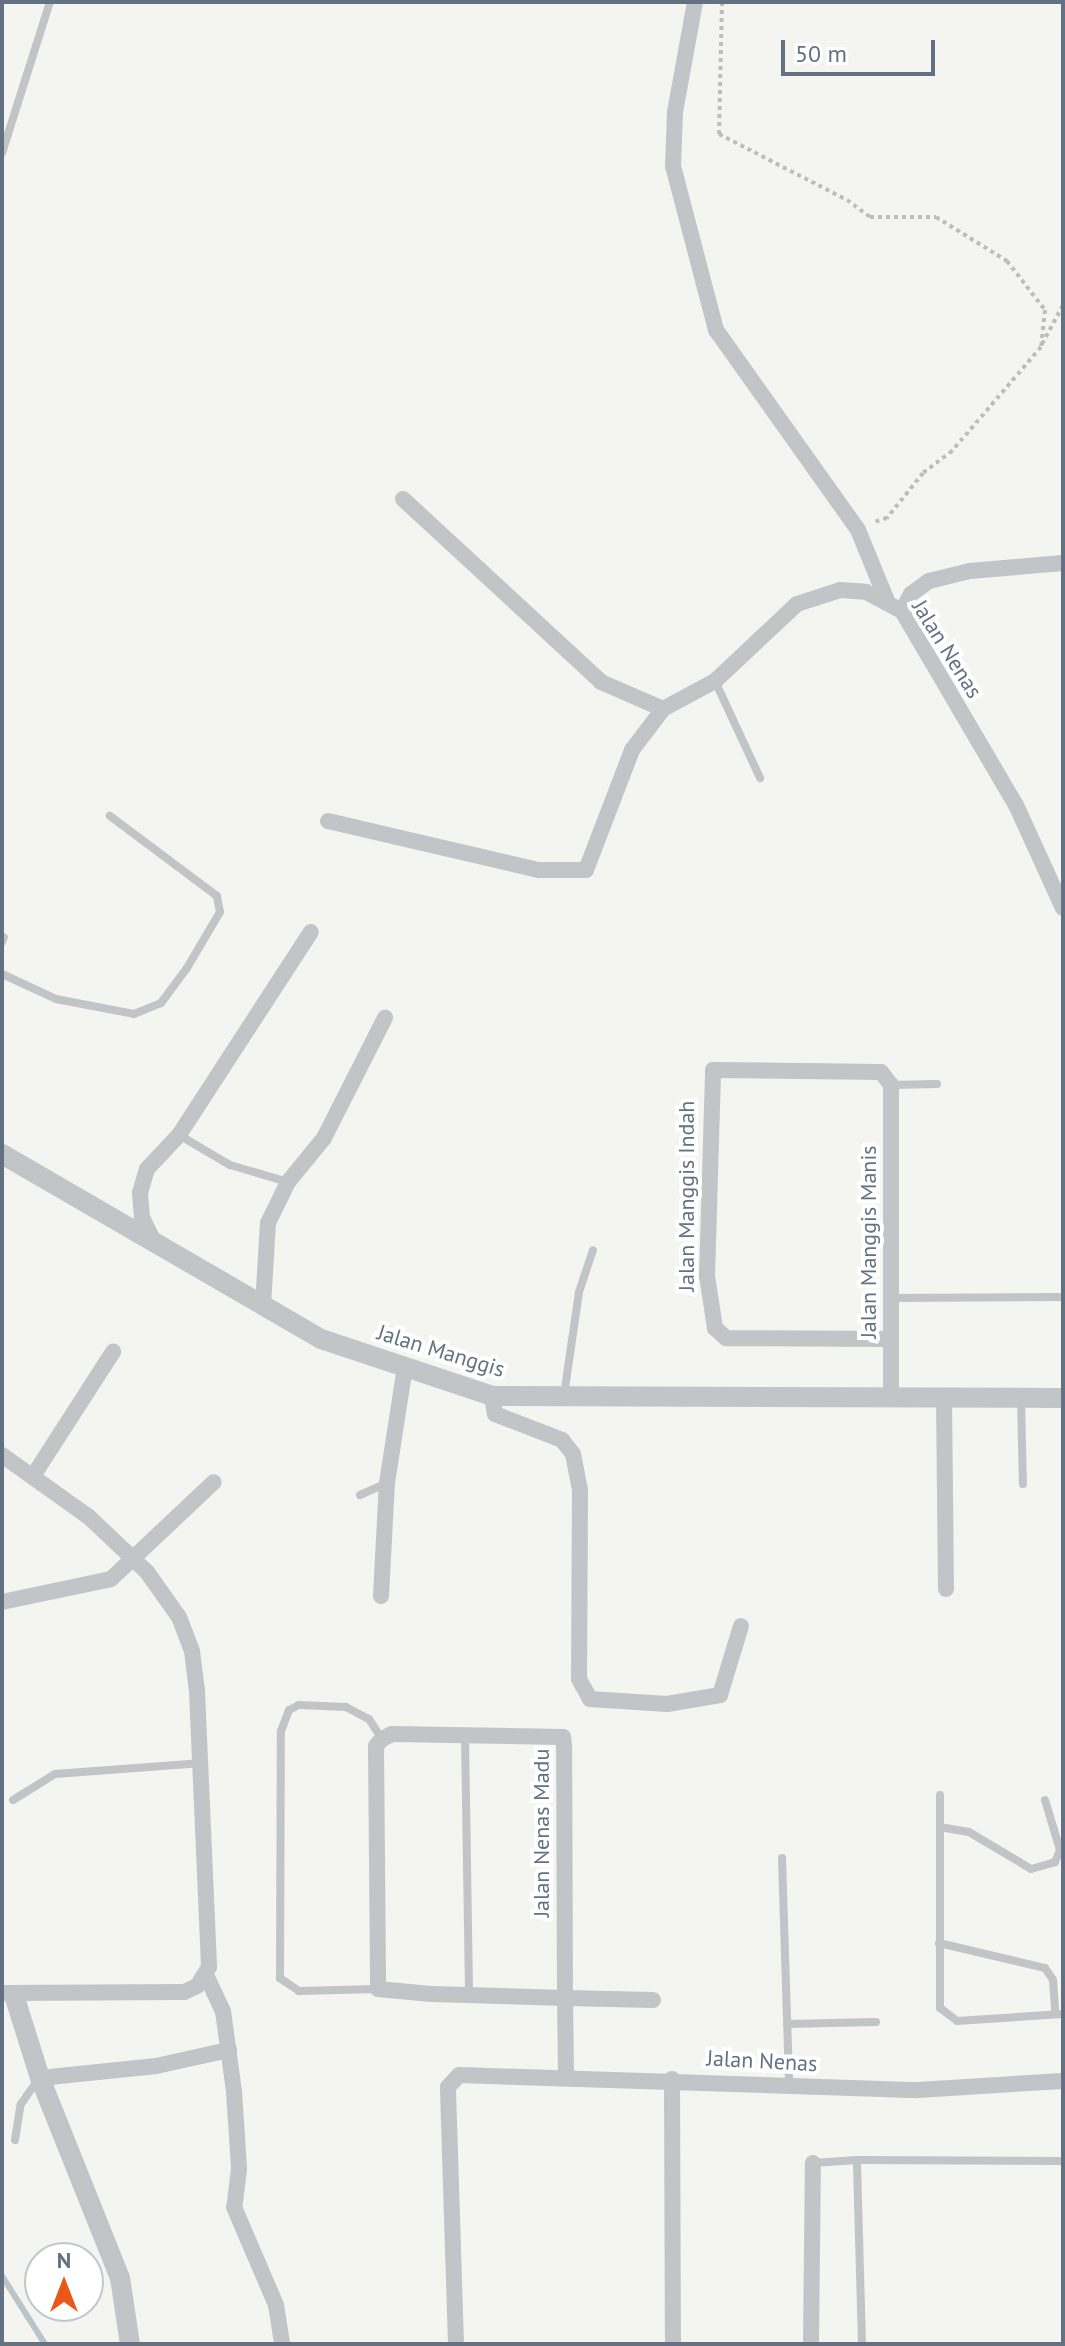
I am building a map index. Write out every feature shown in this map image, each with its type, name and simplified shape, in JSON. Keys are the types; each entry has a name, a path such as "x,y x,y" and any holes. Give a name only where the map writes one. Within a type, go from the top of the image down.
{"street":[{"path":"695,2 675,112 673,166 692,255 716,330 852,521 895,607 929,581 970,571 1063,563"},
{"path":"328,821 539,870 586,870 632,750 663,709 601,682 403,499"},
{"name":"Jalan Nenas","path":"663,709 715,681 752,642 797,604 816,595 866,592 895,607 1058,873 1063,908"},
{"path":"154,1242 142,1217 140,1193 147,1169 179,1135 311,932"},
{"path":"263,1306 264,1239 288,1182 324,1138 385,1018"},
{"name":"Jalan Manggis Indah","path":"891,1085 881,1072 713,1070 707,1276 709,1313 726,1338 891,1339"},
{"name":"Jalan Manggis Manis","path":"891,1085 891,1399"},
{"name":"Jalan Manggis","path":"2,1154 321,1339 492,1396 1063,1398"},
{"path":"33,1476 113,1352"},
{"path":"381,1596 387,1483 405,1367"},
{"path":"492,1396 495,1414 562,1440 573,1454 580,1490 579,1679 590,1699 667,1704 720,1695 741,1626"},
{"path":"944,1398 946,1589"},
{"path":"2,1455 33,1476 135,1560 179,1617 192,1651 203,1763 206,1975 223,2011 229,2050 239,2169 234,2207 276,2305 282,2344"},
{"path":"2,1602 111,1579 135,1560 214,1482"},
{"name":"Jalan Nenas Madu","path":"382,1739 563,1737 566,2075"},
{"path":"382,1739 376,1746 378,1989 653,2000"},
{"path":"130,2344 120,2278 8,1994 184,1992 206,1975"},
{"path":"40,2078 156,2066 229,2050"},
{"name":"Jalan Nenas","path":"456,2344 448,2087 459,2075 566,2075 918,2090 1063,2081"},
{"path":"672,2079 673,2344"},
{"path":"811,2344 813,2163"}],"lane":[{"path":"2,153 50,2"},
{"path":"715,681 760,778"},
{"path":"2,974 56,999 134,1014 161,1003 187,968 220,912 217,896 110,816"},
{"path":"891,1085 937,1084"},
{"path":"179,1135 230,1165 288,1182"},
{"path":"564,1396 579,1292 593,1250"},
{"path":"891,1298 1063,1297"},
{"path":"1021,1398 1023,1484"},
{"path":"360,1495 387,1483"},
{"path":"378,1989 299,1991 280,1978 281,1731 289,1710 299,1705 346,1707 369,1719 382,1739"},
{"path":"465,1736 469,1994"},
{"path":"13,1800 55,1774 203,1763"},
{"path":"939,1943 1045,1968 1053,1980 1059,2012 957,2021 940,2008 939,1943 940,1795"},
{"path":"940,1827 969,1832 1031,1869 1055,1862 1060,1850 1045,1800"},
{"path":"782,1858 789,2085"},
{"path":"787,2024 876,2022"},
{"path":"15,2140 21,2104 40,2078"},
{"path":"857,2160 862,2344"},
{"path":"813,2163 857,2160 1063,2161"}],"path":[{"path":"722,2 719,134 847,200 870,217 936,217 1007,261 1045,310 1041,347"},
{"path":"852,521 887,518 1041,347 1063,305"}],"waterway":[{"path":"2,2276 45,2344"}]}
